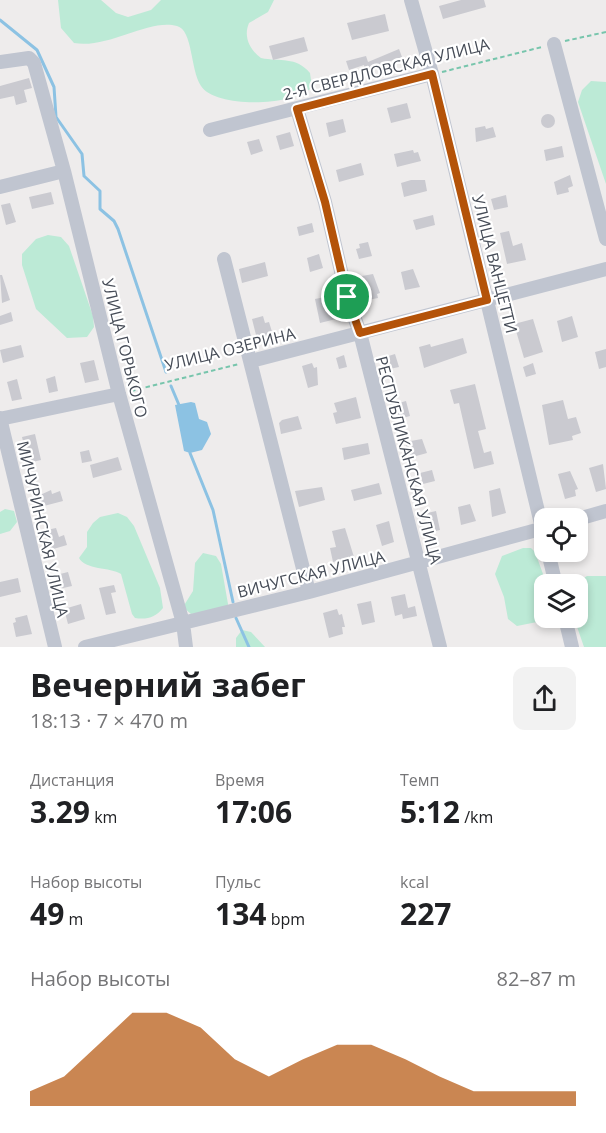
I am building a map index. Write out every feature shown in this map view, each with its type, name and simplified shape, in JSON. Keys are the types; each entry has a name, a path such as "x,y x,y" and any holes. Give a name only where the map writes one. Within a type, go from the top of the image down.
{"street":[{"name":"УЛИЦА ВАНЦЕТТИ","path":"411,0 432,74 538,508"},
{"path":"554,44 606,239"},
{"name":"УЛИЦА ГОРЬКОГО","path":"0,62 29,58 34,63 64,171 119,394 183,623 186,647"},
{"name":"2-Я СВЕРДЛОВСКАЯ УЛИЦА","path":"210,130 432,74"},
{"name":"РЕСПУБЛИКАНСКАЯ УЛИЦА","path":"297,109 325,202 347,297 360,333 440,647"},
{"path":"0,187 64,171"},
{"path":"224,259 309,592"},
{"name":"УЛИЦА ОЗЕРИНА","path":"251,361 606,269"},
{"path":"0,419 119,394"},
{"name":"МИЧУРИНСКАЯ УЛИЦА","path":"0,419 55,647"},
{"path":"588,516 606,511"},
{"name":"ВИЧУГСКАЯ УЛИЦА","path":"85,647 534,534"},
{"path":"567,628 572,647"}],"path":[{"name":"2-Я СВЕРДЛОВСКАЯ УЛИЦА","path":"432,74 606,32"},
{"name":"УЛИЦА ОЗЕРИНА","path":"119,394 251,361"}],"green space":[{"path":"58,0 101,0 116,13 128,17 151,10 161,0 274,0 268,12 249,23 247,38 249,43 261,58 293,62 305,68 310,73 312,87 290,98 273,101 222,99 209,93 197,79 189,42 182,29 177,26 154,26 101,42 74,43 61,28"},
{"path":"591,81 606,82 606,184 578,102 582,90"},
{"path":"48,235 61,237 69,246 93,316 94,327 87,337 67,338 36,309 22,265 22,254 36,239"},
{"path":"5,509 14,511 17,522 10,531 0,534 0,512"},
{"path":"118,513 127,517 134,526 160,588 163,608 151,617 135,618 132,614 121,574 87,565 79,558 87,547 87,532 93,523 100,517"},
{"path":"523,548 531,548 534,551 534,562 539,562 543,574 534,574 534,623 517,626 508,619 504,597 495,574 502,556"},
{"path":"203,553 216,556 221,564 228,604 227,609 191,614 183,607 193,591 195,563"},
{"path":"588,576 606,576 606,647 584,647 577,628 588,628"},
{"path":"242,630 251,632 265,647 236,647 236,638"}],"water":[{"path":"195,403 199,419 207,422 211,434 202,450 190,453 184,451 175,405"}],"building":[{"path":"461,0 484,0 486,7 443,19 439,6"},
{"path":"385,14 389,31 352,40 347,23"},
{"path":"304,37 308,51 273,60 269,46"},
{"path":"399,49 402,57 365,70 364,65 349,70 346,61 366,56 368,62"},
{"path":"29,78 32,88 24,90 27,102 16,105 14,96 0,99 0,86"},
{"path":"407,103 411,118 391,123 387,108"},
{"path":"548,114 553,116 555,121 553,126 548,128 543,126 541,121 543,116"},
{"path":"343,119 346,132 329,137 326,123"},
{"path":"485,126 486,129 493,127 496,137 476,142 475,128"},
{"path":"290,132 294,146 280,150 276,136"},
{"path":"259,139 263,151 251,155 247,142"},
{"path":"562,146 564,157 546,161 544,150"},
{"path":"413,150 414,153 418,152 421,161 397,167 394,154"},
{"path":"361,163 364,175 339,182 336,170"},
{"path":"570,175 573,186 568,188 569,192 557,195 554,182"},
{"path":"425,180 427,191 404,197 401,183"},
{"path":"51,192 54,204 32,209 29,197"},
{"path":"506,195 508,207 494,210 491,199"},
{"path":"10,203 16,222 6,225 1,205"},
{"path":"433,215 435,225 416,230 413,220"},
{"path":"312,223 314,232 299,236 297,227"},
{"path":"509,231 513,246 522,243 526,260 507,264 500,233"},
{"path":"368,242 372,256 359,259 356,249 360,248 359,244"},
{"path":"319,254 323,268 310,272 307,258"},
{"path":"265,262 268,276 242,283 239,269"},
{"path":"413,269 420,287 405,290 401,272"},
{"path":"373,274 380,293 377,294 378,298 368,300 362,276"},
{"path":"0,275 2,275 10,300 2,303"},
{"path":"325,297 327,306 332,304 336,319 320,323 315,299"},
{"path":"11,312 13,321 0,325 0,316"},
{"path":"263,316 265,323 269,322 273,335 257,339 252,319"},
{"path":"572,316 578,337 562,342 557,321"},
{"path":"533,319 543,352 524,358 514,324"},
{"path":"463,338 467,353 424,368 419,347 430,344 431,347"},
{"path":"21,345 24,357 3,363 0,350"},
{"path":"606,349 606,367 599,369 595,352"},
{"path":"395,354 399,367 385,370 382,358"},
{"path":"344,355 347,367 339,369 336,358"},
{"path":"94,360 99,380 85,383 80,363"},
{"path":"312,363 314,368 317,367 318,385 308,388 302,366"},
{"path":"533,363 536,374 526,377 523,367"},
{"path":"55,376 58,391 49,393 46,379"},
{"path":"17,379 22,399 12,401 7,382"},
{"path":"475,384 486,429 478,431 484,453 491,451 494,464 474,469 459,403 454,404 450,390"},
{"path":"356,397 361,418 336,424 333,413 337,412 334,403"},
{"path":"563,400 568,419 576,417 581,433 572,436 573,440 549,445 542,405"},
{"path":"406,401 410,416 399,419 395,404"},
{"path":"298,416 302,429 281,434 279,423"},
{"path":"35,434 41,460 28,463 22,437"},
{"path":"422,439 427,453 409,458 405,442"},
{"path":"368,443 370,454 344,460 342,448"},
{"path":"89,450 92,461 82,463 80,452"},
{"path":"118,457 122,470 93,478 90,465"},
{"path":"603,464 606,489 596,492 589,468"},
{"path":"432,470 435,481 423,484 420,473"},
{"path":"570,471 578,489 575,490 576,496 565,499 558,474"},
{"path":"379,483 382,494 354,501 351,490"},
{"path":"322,487 325,500 299,507 295,491"},
{"path":"500,488 506,513 492,517 489,491"},
{"path":"51,490 52,494 60,491 63,501 40,507 38,496"},
{"path":"470,504 476,521 461,525 458,507"},
{"path":"436,511 440,530 428,533 423,514"},
{"path":"389,521 394,542 382,546 376,525"},
{"path":"56,528 59,537 64,535 67,545 50,550 47,530"},
{"path":"345,528 354,557 333,562 330,548 336,547 332,531"},
{"path":"68,572 72,586 59,589 56,575"},
{"path":"18,578 21,592 0,597 0,582"},
{"path":"114,585 116,592 111,593 116,613 106,615 99,588"},
{"path":"405,594 408,608 415,606 417,616 403,619 402,614 395,616 391,597"},
{"path":"371,601 375,622 362,625 357,604"},
{"path":"81,604 85,619 68,624 64,609"},
{"path":"337,609 339,615 342,614 345,627 342,627 343,634 329,638 323,613"},
{"path":"27,615 32,634 16,637 13,623 16,622 15,618"}],"waterway":[{"path":"0,20 37,50 54,87 56,117 82,154 84,176 100,191 100,209 114,221 118,229 166,372"},
{"path":"171,386 179,405"},
{"path":"190,453 213,510 233,602"},
{"path":"236,618 249,647"}],"route":[{"path":"432,74 487,300 360,333 347,297 325,202 297,109 432,74"}]}
